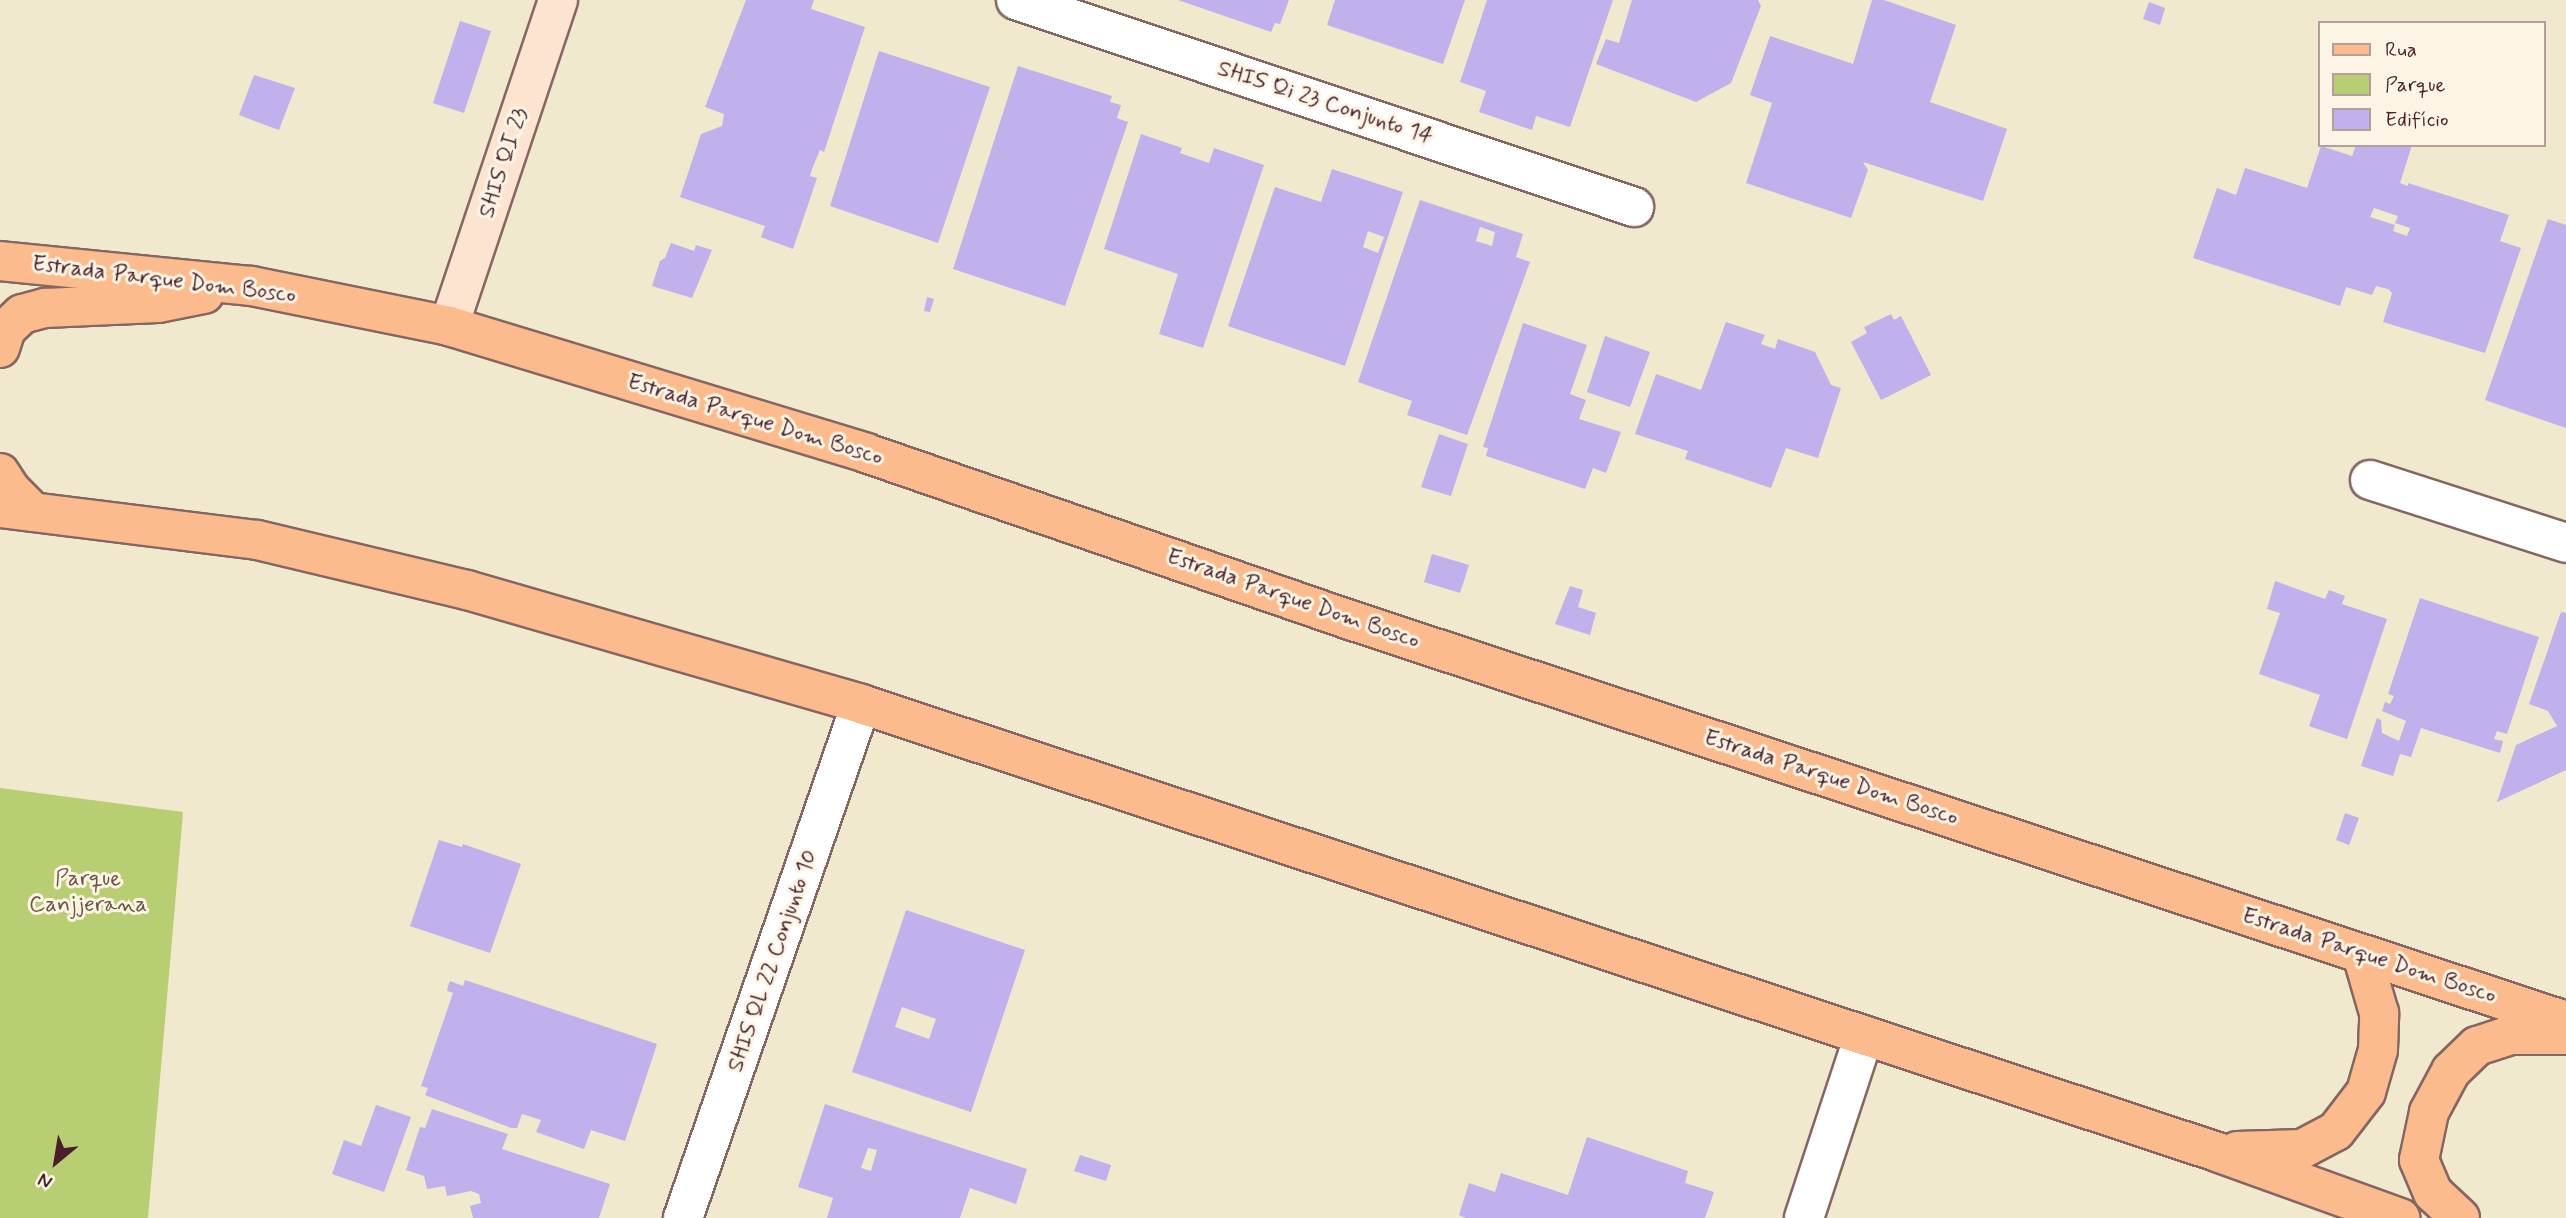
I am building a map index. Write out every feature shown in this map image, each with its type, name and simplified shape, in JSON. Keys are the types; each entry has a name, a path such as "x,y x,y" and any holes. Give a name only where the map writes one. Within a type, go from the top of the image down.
{"main road":[{"name":"Estrada Parque Dom Bosco","path":"0,261 251,286 449,327 866,453 1350,620 2566,1020"},
{"path":"0,348 6,329 22,314 45,308 158,303 251,286"},
{"path":"0,473 11,490 17,510 257,540 467,590 861,704 2217,1152 2400,1218"},
{"path":"2217,1152 2302,1149 2336,1131 2366,1092 2378,1050 2379,1013 2362,954"},
{"path":"2460,1218 2433,1193 2419,1160 2429,1112 2451,1071 2477,1046 2511,1035 2566,1035"}],"street":[{"name":"SHIS QI 23","path":"449,327 558,0"},
{"name":"SHIS Qi 23 Conjunto 14","path":"1016,0 1634,207"},
{"path":"2370,480 2566,543"},
{"name":"SHIS QL 22 Conjunto 10","path":"683,1218 861,704"},
{"path":"1804,1218 1864,1036"}],"green space":[{"name":"Parque Canjjerana","path":"0,788 183,812 148,1218 0,1218"}],"building":[{"path":"746,0 814,0 811,9 865,27 824,152 820,150 812,169 810,176 817,178 793,249 761,237 765,226 680,197 701,134 722,126 724,114 705,107"},
{"path":"1178,0 1289,0 1280,24 1275,23 1271,32"},
{"path":"1335,0 1465,0 1443,64 1327,25"},
{"path":"1487,0 1613,0 1570,127 1536,116 1532,130 1479,112 1486,91 1460,82"},
{"path":"1632,0 1758,0 1761,6 1731,83 1696,102 1596,64 1606,39 1619,43"},
{"path":"1872,0 1884,0 1956,25 1930,102 2007,129 1983,201 1863,162 1868,170 1851,218 1746,183 1772,103 1750,95 1770,36 1853,64"},
{"path":"2149,2 2165,8 2160,25 2143,19"},
{"path":"460,21 491,31 464,113 433,103"},
{"path":"879,51 990,87 938,243 830,206"},
{"path":"1018,66 1112,96 1110,102 1121,105 1117,118 1128,122 1065,306 953,269"},
{"path":"254,75 295,88 279,130 239,115"},
{"path":"1141,134 1182,148 1180,153 1209,163 1214,148 1264,165 1203,348 1159,334 1178,274 1104,249"},
{"path":"2321,147 2352,156 2355,147 2411,147 2400,183 2408,186 2408,183 2509,215 2500,241 2521,248 2485,353 2383,322 2392,293 2388,289 2376,286 2372,295 2346,287 2340,306 2193,258 2217,188 2236,195 2245,168 2307,188","holes":["2374,208 2398,216 2395,223 2410,228 2407,236 2393,231 2395,225 2370,217"]},
{"path":"1332,169 1403,192 1345,366 1228,326 1275,187 1321,202","holes":["1368,231 1384,237 1378,253 1363,247"]},
{"path":"1420,200 1523,234 1516,257 1530,262 1467,435 1407,415 1412,401 1358,382","holes":["1480,227 1495,232 1492,246 1476,241"]},
{"path":"2548,219 2566,225 2566,428 2485,400"},
{"path":"671,243 694,251 696,245 712,250 692,298 652,286 660,261 665,258"},
{"path":"927,297 934,299 930,312 924,311"},
{"path":"1891,314 1894,320 1901,316 1931,375 1881,400 1851,342 1867,333 1864,327"},
{"path":"1726,322 1765,335 1761,344 1775,349 1778,339 1815,352 1831,385 1841,388 1818,458 1786,448 1771,488 1685,459 1688,451 1635,434 1656,374 1701,390"},
{"path":"1523,323 1587,345 1570,394 1586,400 1579,419 1621,432 1606,473 1593,468 1585,489 1486,456 1488,448 1483,447"},
{"path":"1605,336 1650,352 1630,407 1587,392"},
{"path":"1439,434 1468,444 1451,496 1421,487"},
{"path":"1432,554 1469,565 1460,593 1424,582"},
{"path":"2275,581 2325,599 2329,590 2345,596 2342,604 2387,619 2347,739 2309,726 2320,695 2259,674 2280,613 2267,609"},
{"path":"1570,586 1583,590 1578,607 1596,613 1590,635 1555,624"},
{"path":"2420,598 2539,637 2507,734 2497,731 2494,739 2503,741 2500,753 2421,728 2411,757 2400,754 2393,776 2361,766 2377,718 2381,720 2382,733 2399,741 2406,721 2382,711 2385,702 2390,704 2394,696 2388,694"},
{"path":"2561,612 2566,613 2566,770 2497,802 2516,745 2557,726 2548,711 2529,704"},
{"path":"2345,813 2359,818 2349,845 2336,840"},
{"path":"439,840 462,847 463,844 521,864 490,953 410,926"},
{"path":"906,910 1025,950 971,1112 852,1072","holes":["902,1007 936,1019 929,1039 895,1027"]},
{"path":"465,980 657,1044 625,1141 591,1130 584,1149 536,1132 541,1120 522,1114 517,1128 511,1128 425,1095 428,1088 421,1086 453,993 447,991 448,986 450,981 463,986"},
{"path":"825,1104 1027,1169 1016,1204 970,1188 960,1218 827,1218 833,1198 798,1187","holes":["868,1148 877,1150 871,1171 861,1168"]},
{"path":"376,1105 411,1117 384,1192 332,1174 344,1140 361,1146"},
{"path":"432,1109 508,1134 502,1149 610,1184 599,1218 473,1218 470,1206 481,1203 479,1194 471,1191 447,1196 445,1186 427,1189 424,1176 406,1170 420,1127 425,1128"},
{"path":"1587,1137 1688,1171 1685,1183 1714,1192 1705,1218 1466,1218 1459,1215 1469,1183 1495,1192 1501,1173 1568,1195"},
{"path":"1080,1155 1111,1165 1106,1181 1074,1171"}]}
